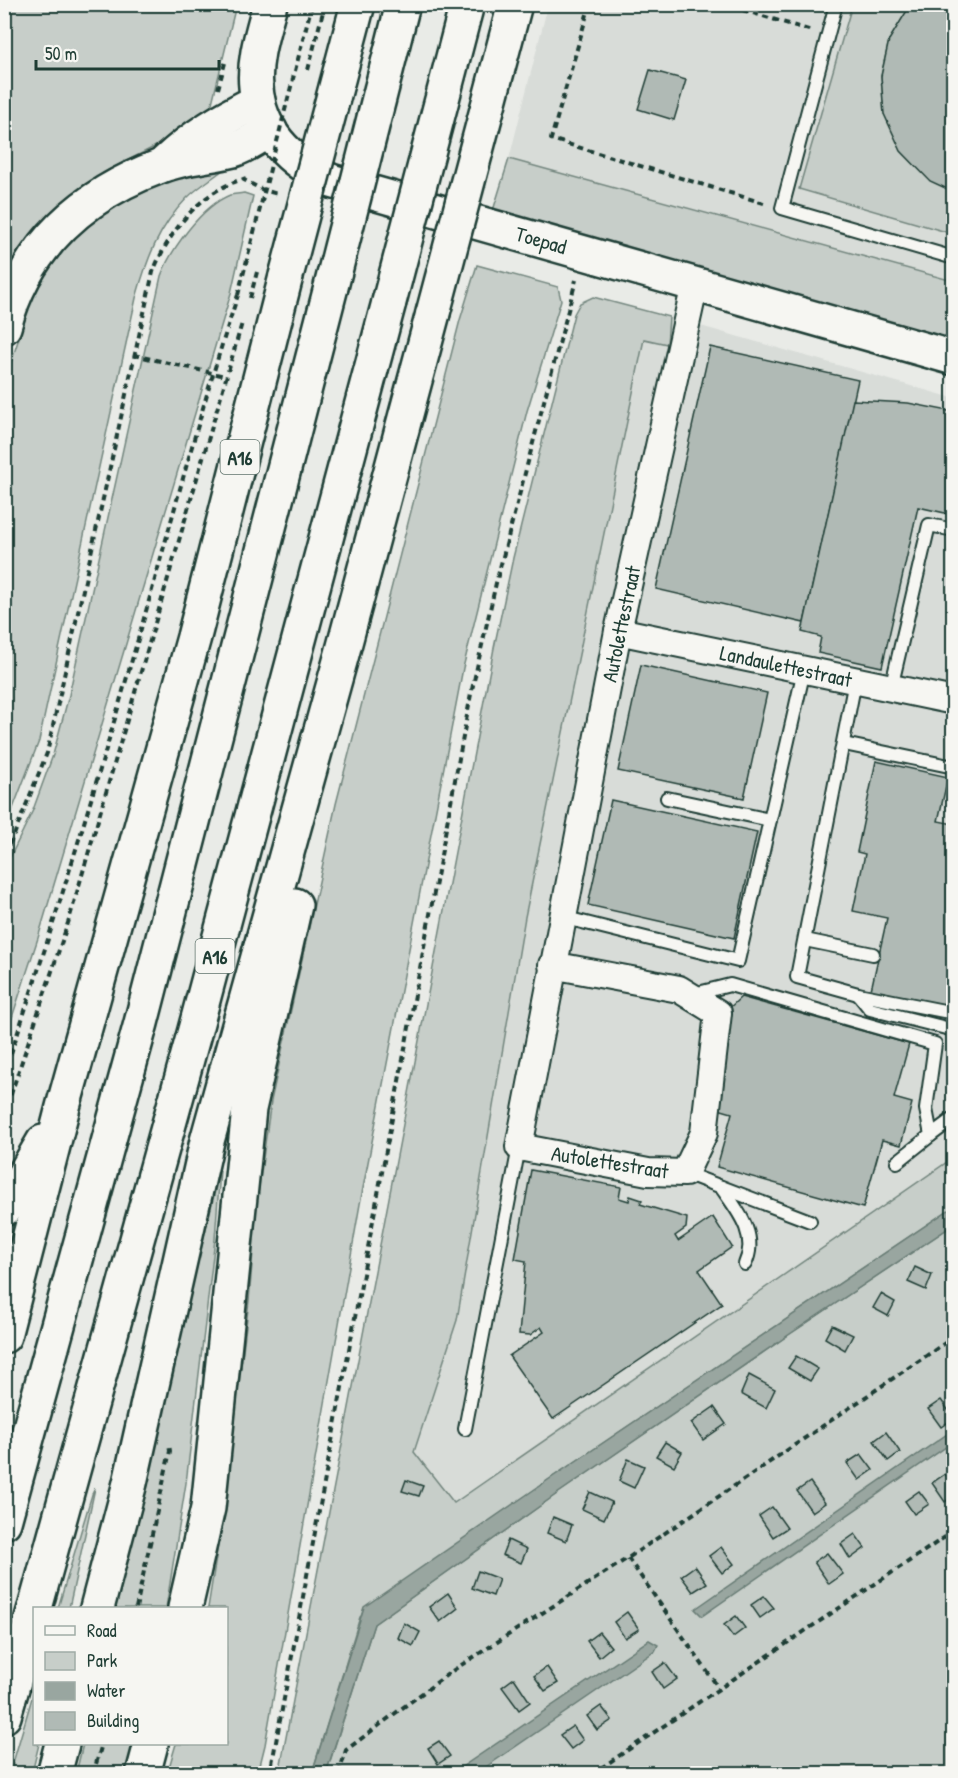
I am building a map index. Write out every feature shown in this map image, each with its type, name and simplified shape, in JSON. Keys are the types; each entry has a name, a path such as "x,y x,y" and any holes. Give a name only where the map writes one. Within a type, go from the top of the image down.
{"main road":[{"path":"4,327 9,308 27,269 64,223 85,204 105,191 162,165 186,143 225,118 264,116 255,87 258,58 270,4"},
{"name":"A16","path":"4,1336 63,1107 194,637 358,4"},
{"name":"A16","path":"4,1522 138,1034 403,4"},
{"name":"A16","path":"36,1607 195,1030 467,4"},
{"name":"A16","path":"97,1607 132,1472 207,1142 342,654 515,4"},
{"name":"Toepad","path":"264,116 281,147 308,168 331,181 954,358"},
{"name":"A16","path":"185,1607 208,1508 249,1109 339,715 342,654"},
{"name":"A16","path":"4,1209 63,1107"},
{"name":"A16","path":"4,1716 33,1617"},
{"path":"54,1773 61,1745"},
{"path":"143,1773 150,1745"}],"street":[{"name":"Autolettestraat","path":"552,965 679,989 718,1013 704,1133 685,1173 648,1172 519,1147 552,965 618,631 695,284"},
{"name":"Landaulettestraat","path":"618,631 855,681 952,698"}],"lane":[{"path":"836,4 782,208 954,258"},
{"path":"891,688 929,525 954,530"},
{"path":"562,917 738,961 804,670"},
{"path":"855,681 797,977 858,994 954,1013"},
{"path":"844,744 954,767"},
{"path":"667,798 770,820"},
{"path":"805,940 873,954"},
{"path":"689,995 730,985 935,1044 926,1109 931,1135"},
{"path":"858,994 870,1009 954,1030"},
{"path":"897,1162 954,1118"},
{"name":"Autolettestraat","path":"465,1429 519,1147"},
{"path":"685,1173 810,1221"},
{"path":"720,1187 741,1214 749,1234 749,1256 745,1264"}],"path":[{"path":"4,1074 70,872 130,669 212,372 238,295 312,4"},
{"path":"590,4 551,139 782,208"},
{"path":"723,4 828,36"},
{"path":"4,854 14,836 47,753 153,272 170,238 192,211 223,187 244,180"},
{"path":"270,1773 471,694 496,583 576,280"},
{"path":"246,309 250,298"},
{"path":"4,1115 69,920 243,320"},
{"path":"134,355 225,376"},
{"path":"339,1773 346,1750 452,1671 628,1558 954,1337"},
{"path":"592,1773 954,1530"},
{"path":"628,1558 718,1688"},
{"path":"93,1773 101,1745"}],"shaded area":[{"path":"548,5 953,5 953,281 509,159"},
{"path":"669,317 953,398 953,1158 453,1503 414,1452 457,1320 525,917 644,339 667,343"}],"green space":[{"path":"4,5 236,5 207,115 154,147 103,173 44,223 4,281"},
{"path":"852,5 911,5 889,40 881,76 884,114 953,192 953,234 799,189"},
{"path":"509,159 953,281 953,343 492,214"},
{"path":"228,166 177,209 161,233 145,270 136,298 39,741 5,829 4,384 29,307 42,272 61,246 102,209 185,169"},
{"path":"244,193 253,196 231,293 38,938 5,1039 5,868 33,810 53,755 69,695 161,276 180,241 198,218 230,195"},
{"path":"477,265 558,287 561,300 527,411 463,668 360,1204 265,1745 258,1773 167,1774 176,1745 228,1745 228,1607 208,1607 224,1507 249,1301 257,1201 271,1101 336,804 460,320"},
{"path":"593,297 669,317 667,344 644,339 525,917 457,1320 414,1452 454,1503 953,1158 953,1207 548,1480 360,1617 312,1773 279,1774 513,558 574,314 580,303"},
{"path":"220,1170 215,1239 186,1483 166,1607 115,1607"},
{"path":"953,1225 953,1773 326,1774 374,1624 554,1496"},
{"path":"95,1488 69,1607 58,1607"},
{"path":"33,1694 33,1745 39,1745 32,1773 10,1773"},
{"path":"83,1745 134,1745 125,1773 76,1773"}],"water":[{"path":"953,1207 953,1225 554,1496 374,1624 326,1773 312,1773 364,1607"},
{"path":"953,1430 953,1442 702,1616 695,1609"},
{"path":"649,1640 658,1645 655,1651 477,1773 453,1773"}],"building":[{"path":"911,4 954,4 954,192 930,181 901,151 884,114 881,76 889,40"},
{"path":"650,70 686,80 674,120 638,109"},
{"path":"710,347 858,380 804,623 656,589"},
{"path":"853,400 908,403 954,412 954,515 918,507 882,667 818,653 821,637 802,632"},
{"path":"641,665 767,693 744,798 618,771"},
{"path":"876,761 948,777 938,821 954,824 954,1008 871,990 887,918 853,911 865,854 857,852"},
{"path":"611,800 757,832 734,938 588,905"},
{"path":"741,997 909,1044 894,1098 912,1103 901,1145 882,1140 863,1208 717,1167 732,1113 718,1109 724,1013"},
{"path":"531,1170 621,1187 619,1198 629,1201 630,1196 642,1200 640,1204 687,1218 686,1228 675,1236 678,1241 713,1217 732,1247 699,1270 722,1304 553,1419 509,1356 544,1332 541,1327 530,1335 519,1334 526,1261 515,1259"},
{"path":"915,1267 932,1275 926,1290 908,1282"},
{"path":"881,1294 895,1302 888,1316 873,1308"},
{"path":"832,1325 853,1335 845,1350 825,1338"},
{"path":"796,1356 818,1369 810,1381 788,1368"},
{"path":"749,1375 775,1389 766,1408 741,1394"},
{"path":"941,1400 954,1418 941,1427 928,1409"},
{"path":"714,1407 726,1424 703,1440 691,1423"},
{"path":"886,1432 900,1452 888,1461 874,1441"},
{"path":"665,1442 682,1452 674,1466 656,1456"},
{"path":"861,1454 873,1470 859,1480 847,1463"},
{"path":"628,1459 644,1466 634,1488 619,1481"},
{"path":"945,1474 954,1486 954,1495 945,1502 932,1483"},
{"path":"406,1480 423,1486 419,1496 402,1491"},
{"path":"810,1482 825,1503 812,1512 797,1491"},
{"path":"919,1491 929,1504 914,1514 905,1501"},
{"path":"590,1492 612,1502 604,1519 582,1509"},
{"path":"772,1507 787,1528 773,1537 759,1516"},
{"path":"553,1517 572,1525 566,1541 547,1533"},
{"path":"855,1534 865,1548 850,1559 841,1544"},
{"path":"508,1540 527,1549 521,1563 502,1555"},
{"path":"721,1547 734,1564 722,1573 709,1556"},
{"path":"827,1553 843,1574 829,1584 814,1562"},
{"path":"695,1566 707,1583 693,1592 681,1576"},
{"path":"478,1571 499,1579 493,1596 472,1588"},
{"path":"448,1593 458,1608 440,1622 429,1607"},
{"path":"764,1596 774,1608 760,1618 751,1605"},
{"path":"627,1612 639,1629 625,1638 614,1622"},
{"path":"736,1616 745,1628 733,1637 724,1625"},
{"path":"404,1623 420,1632 413,1646 398,1638"},
{"path":"599,1632 611,1647 599,1657 587,1641"},
{"path":"665,1663 677,1679 663,1689 652,1672"},
{"path":"547,1667 558,1683 545,1691 534,1676"},
{"path":"514,1678 530,1702 519,1710 502,1687"},
{"path":"601,1706 612,1720 597,1730 587,1716"},
{"path":"573,1726 583,1740 571,1749 560,1735"},
{"path":"439,1741 450,1756 438,1764 428,1748"}]}
